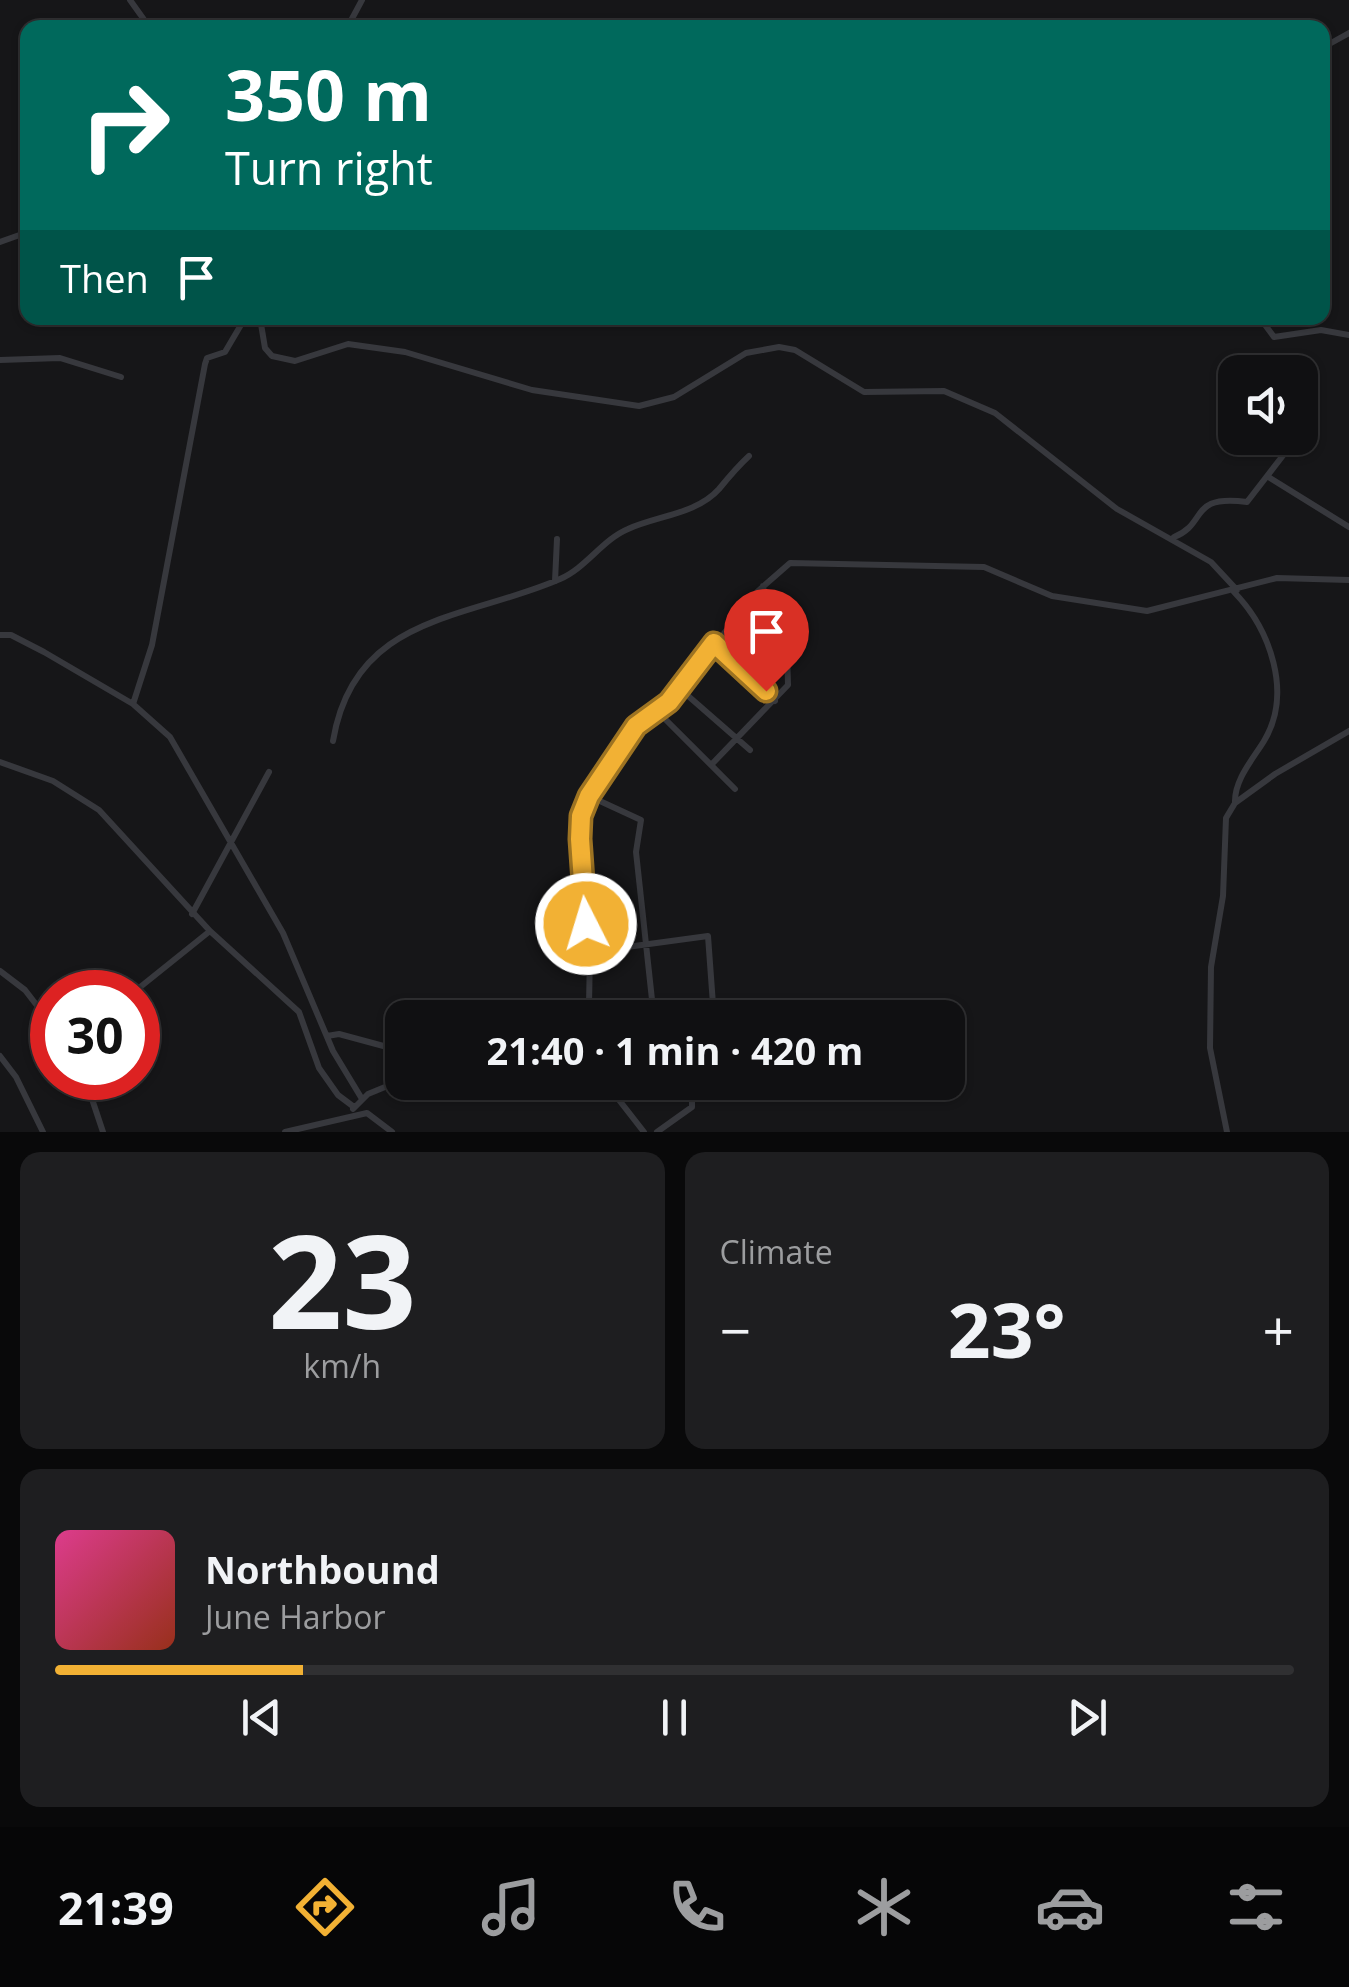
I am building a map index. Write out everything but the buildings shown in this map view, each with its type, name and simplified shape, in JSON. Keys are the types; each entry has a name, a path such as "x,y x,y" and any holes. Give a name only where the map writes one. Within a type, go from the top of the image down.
{"street":[{"path":"132,704 155,628 206,358 225,352 241,325"},
{"path":"261,325 265,348 283,360 306,360 348,344 441,359 532,390 640,406 674,397 746,354 779,348 795,350 864,392 944,391 995,412 1117,509 1211,562 1236,591 1266,640 1279,702 1272,726 1245,770 1224,828 1223,896 1211,967 1210,1048 1227,1132"},
{"path":"1265,325 1274,337 1320,330 1349,335"},
{"path":"0,360 60,358 121,377"},
{"path":"1172,538 1184,532 1204,506 1223,500 1247,502 1285,455"},
{"path":"333,741 348,686 368,661 443,615 555,581 578,569 626,529 700,502 720,488 723,478 749,456"},
{"path":"1270,478 1349,527"},
{"path":"555,581 557,539"},
{"path":"589,1000 590,952 581,895 580,839 581,816 589,796 636,726 657,712 680,688 763,585 790,563 984,567 1052,596 1147,611 1277,578 1349,580"},
{"path":"711,765 788,686 786,647 766,609 763,585"},
{"path":"0,635 27,644 132,704 179,750 288,943 327,1036 348,1080 362,1099"},
{"path":"714,643 775,701"},
{"path":"680,688 750,750"},
{"path":"657,712 735,789"},
{"path":"1235,803 1349,730"},
{"path":"0,762 53,781 89,802 192,914 299,1012 319,1068 352,1111"},
{"path":"192,914 269,772"},
{"path":"589,796 641,820 636,852 653,1000"},
{"path":"160,971 210,931"},
{"path":"590,952 708,936 713,1000"},
{"path":"0,971 30,998"},
{"path":"327,1036 339,1034 385,1046"},
{"path":"0,1056 16,1077 43,1132"},
{"path":"352,1111 362,1099 385,1088"},
{"path":"93,1100 104,1132"},
{"path":"619,1100 644,1132"},
{"path":"656,1132 692,1107 692,1100"},
{"path":"285,1132 352,1111 372,1114 392,1132"}],"route":[{"path":"586,924 581,895 581,816 589,796 636,726 669,702 714,643 766,691"}]}
